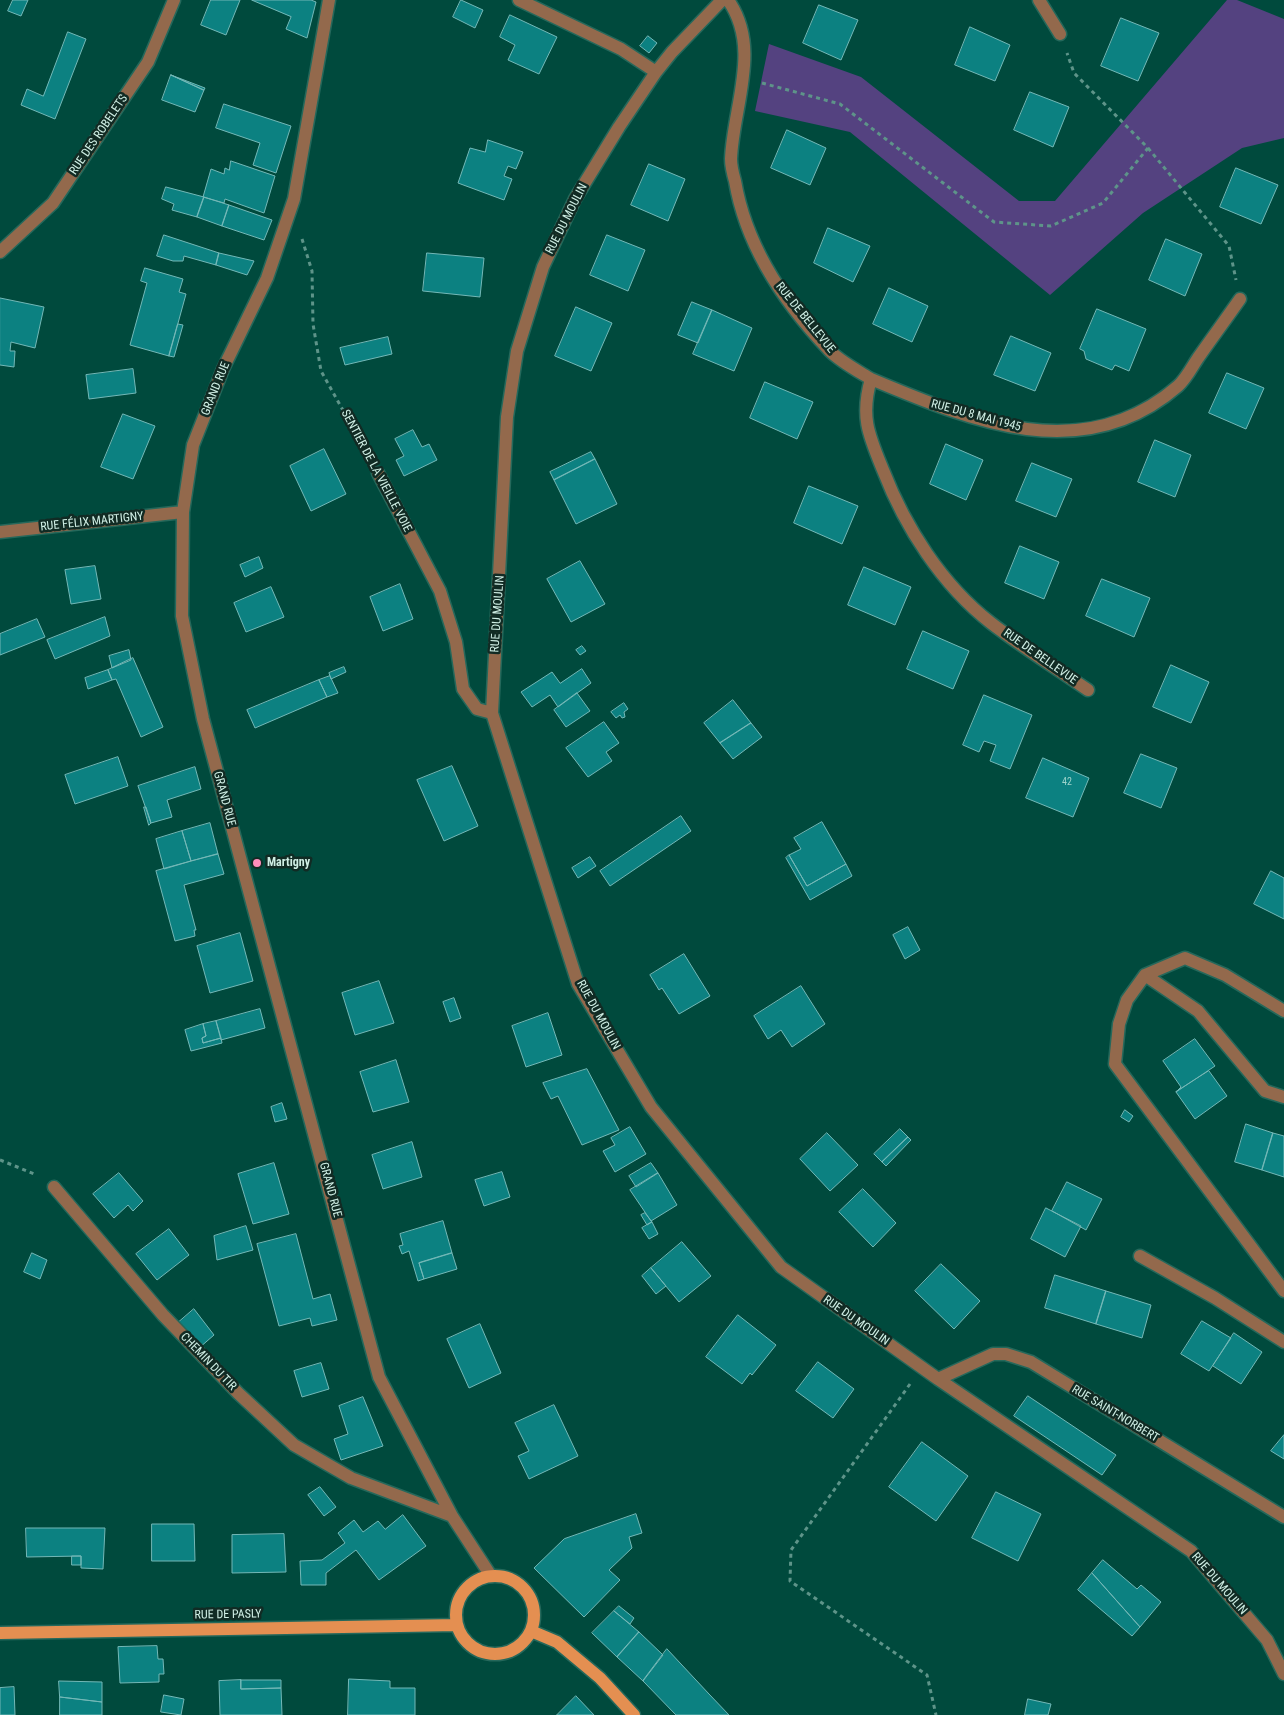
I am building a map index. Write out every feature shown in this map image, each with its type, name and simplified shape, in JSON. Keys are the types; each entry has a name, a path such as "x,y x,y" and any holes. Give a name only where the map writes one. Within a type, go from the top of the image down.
{"main road":[{"path":"491,1576 505,1577 517,1583 527,1592 533,1604 534,1618 531,1631 523,1642 512,1650 499,1654 485,1653 472,1647 463,1637 457,1624 456,1611 460,1598 467,1587 491,1576"},
{"name":"RUE DE PASLY","path":"0,1633 457,1624"},
{"path":"531,1631 557,1642 600,1678 634,1715"}],"street":[{"name":"RUE DES ROBELETS","path":"0,252 52,203 148,62 174,0"},
{"name":"GRAND RUE","path":"329,0 294,199 267,278 223,369 194,445 183,512 182,616 203,720 379,1377 452,1516 491,1576"},
{"path":"519,0 621,49 656,72"},
{"name":"RUE DU MOULIN","path":"722,0 672,52 656,72 618,127 575,199 543,267 517,351 507,417 492,713 578,984 651,1107 781,1267 938,1379 1191,1551 1267,1640 1284,1674"},
{"name":"RUE DE BELLEVUE","path":"728,0 743,28 745,64 731,160 738,199 757,252 782,293 832,352 871,380 865,400 868,432 891,490 917,539 952,586 990,623 1088,690"},
{"path":"1040,0 1060,34"},
{"name":"RUE DU 8 MAI 1945","path":"871,380 943,409 1009,427 1061,433 1105,426 1149,408 1180,385 1240,299"},
{"name":"SENTIER DE LA VIEILLE VOIE","path":"378,473 440,591 456,642 462,689 477,709 492,713"},
{"name":"RUE FÉLIX MARTIGNY","path":"0,532 183,512"},
{"path":"1284,1011 1225,975 1185,958 1145,975 1127,1000 1118,1024 1115,1064 1284,1291"},
{"path":"1145,975 1198,1011 1265,1091 1284,1097"},
{"name":"CHEMIN DU TIR","path":"54,1187 163,1315 238,1393 294,1445 351,1478 452,1516"},
{"path":"1140,1256 1215,1298 1284,1342"},
{"name":"RUE SAINT-NORBERT","path":"938,1379 993,1354 1006,1354 1031,1362 1284,1517"}],"path":[{"path":"1060,34 1074,73 1148,148 1229,246 1240,299"},
{"path":"743,78 840,104 994,222 1051,226 1103,203 1148,148"},
{"name":"SENTIER DE LA VIEILLE VOIE","path":"289,214 306,244 312,271 313,324 321,371 378,473"},
{"path":"0,1160 34,1174 54,1187"},
{"path":"922,1367 790,1550 790,1581 927,1675 936,1715"}],"shaded area":[{"path":"1227,0 1237,0 1284,19 1284,138 1242,148 1143,213 1050,295 850,132 755,111 769,44 861,77 1019,201 1055,201"}],"building":[{"path":"13,0 28,0 21,16 8,11"},
{"path":"211,0 240,0 226,35 201,25"},
{"path":"252,0 311,0 316,2 307,38 286,29 291,17"},
{"path":"461,0 483,10 475,28 453,17"},
{"path":"819,5 858,20 841,60 803,43"},
{"path":"510,15 557,37 539,74 508,60 515,45 500,37"},
{"path":"1121,18 1159,33 1138,81 1101,66"},
{"path":"970,27 1010,45 995,81 955,65"},
{"path":"68,32 86,39 55,119 21,105 27,89 43,96"},
{"path":"648,36 657,43 649,53 640,46"},
{"path":"171,75 204,90 195,112 162,100"},
{"path":"171,75 205,88 204,90"},
{"path":"1030,92 1069,107 1053,147 1014,130"},
{"path":"224,104 291,126 276,173 253,165 260,143 216,128"},
{"path":"787,130 826,148 810,185 771,168"},
{"path":"488,140 523,152 516,169 508,166 504,176 512,179 504,200 458,183 470,148 485,152"},
{"path":"231,161 275,176 264,213 225,199 224,203 203,197 211,169 224,174 225,168 229,170"},
{"path":"649,164 685,179 668,221 631,205"},
{"path":"1236,168 1278,185 1261,224 1220,207"},
{"path":"166,187 204,197 197,217 172,210 174,204 162,199"},
{"path":"204,197 229,205 222,226 197,217"},
{"path":"229,205 272,220 264,240 222,226"},
{"path":"828,228 870,246 853,282 814,263"},
{"path":"164,235 219,253 216,265 184,256 183,261 173,261 157,256"},
{"path":"607,235 645,250 628,291 590,275"},
{"path":"1166,239 1202,254 1185,296 1149,280"},
{"path":"219,253 254,261 247,275 216,265"},
{"path":"427,253 484,258 480,297 423,291"},
{"path":"145,268 183,279 179,292 186,294 169,356 130,345 147,283 141,281"},
{"path":"889,288 928,306 912,342 873,324"},
{"path":"0,298 44,307 35,348 11,342 10,351 15,351 14,367 0,365"},
{"path":"692,302 712,310 698,343 678,335"},
{"path":"576,307 612,323 591,371 555,356"},
{"path":"1097,309 1146,329 1129,371 1115,365 1112,370 1086,359 1084,351 1080,349"},
{"path":"712,310 752,328 734,371 693,354"},
{"path":"178,324 183,325 174,357 169,356"},
{"path":"1011,336 1051,353 1035,391 994,375"},
{"path":"388,337 392,354 345,365 340,348"},
{"path":"133,369 136,393 89,399 86,375"},
{"path":"1227,373 1264,388 1246,429 1209,413"},
{"path":"765,382 813,402 797,439 750,418"},
{"path":"123,414 155,426 133,479 101,467"},
{"path":"413,430 422,447 429,444 437,460 404,476 396,460 404,456 395,439"},
{"path":"1155,440 1191,455 1175,497 1138,482"},
{"path":"946,444 983,460 966,500 930,484"},
{"path":"324,449 346,494 311,511 290,466"},
{"path":"591,452 595,459 554,480 550,472"},
{"path":"595,459 617,504 576,524 554,480"},
{"path":"1032,463 1072,479 1056,517 1016,501"},
{"path":"809,486 858,506 842,544 794,523"},
{"path":"1020,546 1059,562 1044,599 1005,583"},
{"path":"259,557 263,568 245,577 240,565"},
{"path":"580,561 605,604 571,622 547,579"},
{"path":"95,566 101,599 71,604 65,570"},
{"path":"864,567 911,587 895,625 848,605"},
{"path":"1102,579 1150,598 1134,637 1086,616"},
{"path":"400,584 413,619 383,631 370,597"},
{"path":"271,587 284,617 246,632 234,603"},
{"path":"105,617 110,636 55,659 47,640"},
{"path":"37,619 45,637 0,655 0,634"},
{"path":"923,631 969,651 953,689 907,669"},
{"path":"582,646 586,651 580,655 576,650"},
{"path":"129,650 131,660 112,668 109,656"},
{"path":"133,658 163,727 141,737 116,679 112,680 108,670"},
{"path":"1171,665 1209,682 1191,723 1153,707"},
{"path":"344,667 346,672 331,679 329,673"},
{"path":"582,669 591,683 558,707 550,695 532,707 521,692 552,672 560,683"},
{"path":"108,670 112,680 88,689 85,678"},
{"path":"330,676 338,693 327,697 319,680"},
{"path":"319,680 327,697 255,728 247,710"},
{"path":"577,693 590,711 566,727 554,710"},
{"path":"984,695 1032,715 1010,769 990,761 996,745 984,741 979,752 963,745"},
{"path":"733,700 751,723 720,743 704,723"},
{"path":"624,703 628,709 624,712 625,717 622,718 620,715 616,718 611,712"},
{"path":"604,722 619,743 606,752 612,761 588,777 566,748"},
{"path":"751,723 762,737 733,759 720,743"},
{"path":"1141,754 1177,768 1161,808 1124,793"},
{"path":"118,757 128,786 75,804 65,775"},
{"path":"1043,758 1089,778 1073,817 1026,798"},
{"path":"452,766 478,826 444,841 417,780"},
{"path":"195,767 201,789 167,800 172,817 151,823 138,786"},
{"path":"144,807 146,807 151,823 149,825"},
{"path":"681,816 691,831 610,886 600,871"},
{"path":"822,822 846,864 807,886 789,855 801,849 794,838"},
{"path":"210,823 218,854 191,861 182,831"},
{"path":"182,831 191,861 164,869 156,839"},
{"path":"218,854 224,874 184,885 196,930 194,930 195,936 175,941 156,871"},
{"path":"789,855 807,886 846,864 852,876 810,900 786,858"},
{"path":"590,857 596,866 578,878 572,868"},
{"path":"1271,871 1284,878 1284,919 1254,904"},
{"path":"908,927 920,950 905,959 893,935"},
{"path":"240,933 253,981 210,993 197,946"},
{"path":"684,954 710,996 679,1014 662,988 659,990 650,975"},
{"path":"379,981 394,1023 355,1035 342,993"},
{"path":"801,986 825,1024 792,1047 781,1030 768,1039 754,1016"},
{"path":"454,998 461,1018 450,1022 443,1002"},
{"path":"260,1009 265,1028 221,1040 216,1021"},
{"path":"548,1013 562,1055 526,1067 512,1026"},
{"path":"216,1021 221,1038 203,1043 202,1038 206,1036 203,1024"},
{"path":"203,1024 206,1036 202,1038 203,1043 221,1038 222,1043 191,1051 185,1030"},
{"path":"1195,1039 1215,1066 1176,1092 1181,1087 1163,1061"},
{"path":"396,1060 409,1102 373,1112 360,1072"},
{"path":"587,1069 619,1130 582,1145 558,1096 551,1099 543,1083"},
{"path":"1209,1071 1227,1096 1195,1119 1176,1092"},
{"path":"282,1103 287,1119 275,1122 271,1107"},
{"path":"1125,1110 1133,1116 1129,1122 1121,1117"},
{"path":"1246,1124 1273,1133 1262,1170 1235,1162"},
{"path":"630,1127 646,1154 615,1172 603,1151 615,1145 611,1138"},
{"path":"900,1129 908,1137 882,1162 874,1154"},
{"path":"827,1133 858,1165 830,1191 800,1159"},
{"path":"1273,1133 1284,1136 1284,1177 1262,1170"},
{"path":"908,1137 911,1140 886,1166 882,1162"},
{"path":"412,1142 422,1177 383,1189 372,1155"},
{"path":"274,1163 289,1214 253,1224 238,1174"},
{"path":"651,1163 658,1173 636,1187 629,1176"},
{"path":"502,1172 510,1197 484,1206 475,1180"},
{"path":"119,1173 143,1201 133,1211 128,1205 114,1218 93,1194"},
{"path":"658,1173 677,1205 651,1221 630,1190"},
{"path":"1067,1182 1102,1199 1086,1230 1052,1211"},
{"path":"863,1189 896,1223 873,1247 839,1212"},
{"path":"1046,1208 1081,1226 1065,1257 1031,1239"},
{"path":"645,1213 652,1222 647,1225 641,1215"},
{"path":"443,1221 452,1253 419,1263 424,1279 418,1281 409,1251 402,1254 399,1246 403,1245 400,1234"},
{"path":"652,1222 658,1234 649,1239 642,1228"},
{"path":"246,1226 253,1250 217,1260 214,1236"},
{"path":"169,1229 189,1255 157,1280 136,1254"},
{"path":"296,1234 313,1299 330,1294 337,1320 312,1326 310,1318 279,1326 257,1244"},
{"path":"682,1242 711,1276 679,1302 651,1268"},
{"path":"32,1253 47,1260 40,1279 24,1272"},
{"path":"452,1253 457,1269 424,1279 419,1263"},
{"path":"941,1264 980,1301 954,1329 915,1291"},
{"path":"651,1268 666,1286 656,1294 642,1276"},
{"path":"1055,1275 1106,1291 1096,1324 1045,1308"},
{"path":"1106,1291 1151,1305 1142,1338 1096,1324"},
{"path":"194,1309 214,1335 199,1348 179,1322"},
{"path":"738,1315 776,1345 752,1375 750,1373 742,1384 706,1357"},
{"path":"1202,1321 1231,1338 1209,1371 1181,1354"},
{"path":"480,1324 501,1373 469,1388 447,1339"},
{"path":"1234,1333 1262,1352 1241,1384 1213,1366"},
{"path":"818,1362 854,1389 833,1418 796,1391"},
{"path":"321,1363 329,1389 302,1397 294,1371"},
{"path":"1028,1396 1116,1455 1102,1475 1014,1416"},
{"path":"363,1397 383,1446 341,1460 334,1439 348,1434 339,1406"},
{"path":"554,1405 578,1456 529,1479 518,1456 529,1451 515,1423"},
{"path":"1284,1435 1284,1459 1271,1451"},
{"path":"922,1442 968,1476 936,1521 889,1487"},
{"path":"320,1487 336,1507 324,1516 308,1495"},
{"path":"996,1492 1041,1514 1018,1561 972,1538"},
{"path":"636,1514 642,1533 629,1537 632,1548 609,1570 620,1580 584,1617 534,1568 564,1539"},
{"path":"403,1515 426,1546 379,1580 356,1550 326,1573 326,1585 301,1585 300,1561 322,1560 345,1543 338,1533 354,1520 363,1532 378,1521 385,1529"},
{"path":"152,1524 194,1524 195,1561 152,1561"},
{"path":"26,1528 105,1528 103,1569 81,1568 81,1556 27,1557"},
{"path":"284,1534 286,1572 232,1573 232,1535"},
{"path":"72,1556 81,1556 81,1565 72,1565"},
{"path":"1103,1560 1137,1589 1141,1585 1161,1602 1140,1627 1092,1573"},
{"path":"1092,1573 1140,1627 1132,1636 1078,1590"},
{"path":"619,1606 634,1618 630,1624 614,1611"},
{"path":"614,1611 639,1632 617,1657 592,1633"},
{"path":"639,1632 663,1655 643,1681 617,1657"},
{"path":"157,1646 158,1659 163,1659 164,1674 159,1674 159,1682 120,1683 118,1647"},
{"path":"667,1649 729,1715 676,1715 643,1681"},
{"path":"349,1679 390,1681 390,1688 415,1688 415,1715 348,1715"},
{"path":"241,1680 281,1680 281,1688 241,1689"},
{"path":"241,1680 241,1689 281,1688 282,1715 220,1715 219,1681"},
{"path":"59,1681 102,1682 102,1702 60,1697"},
{"path":"14,1687 15,1715 0,1715 0,1688"},
{"path":"164,1695 184,1699 181,1715 161,1712"},
{"path":"576,1696 594,1715 557,1715"},
{"path":"60,1697 102,1702 102,1715 60,1715"},
{"path":"1028,1699 1051,1704 1048,1715 1025,1715"}],"place":[{"name":"Martigny","path":"257,863"}]}
